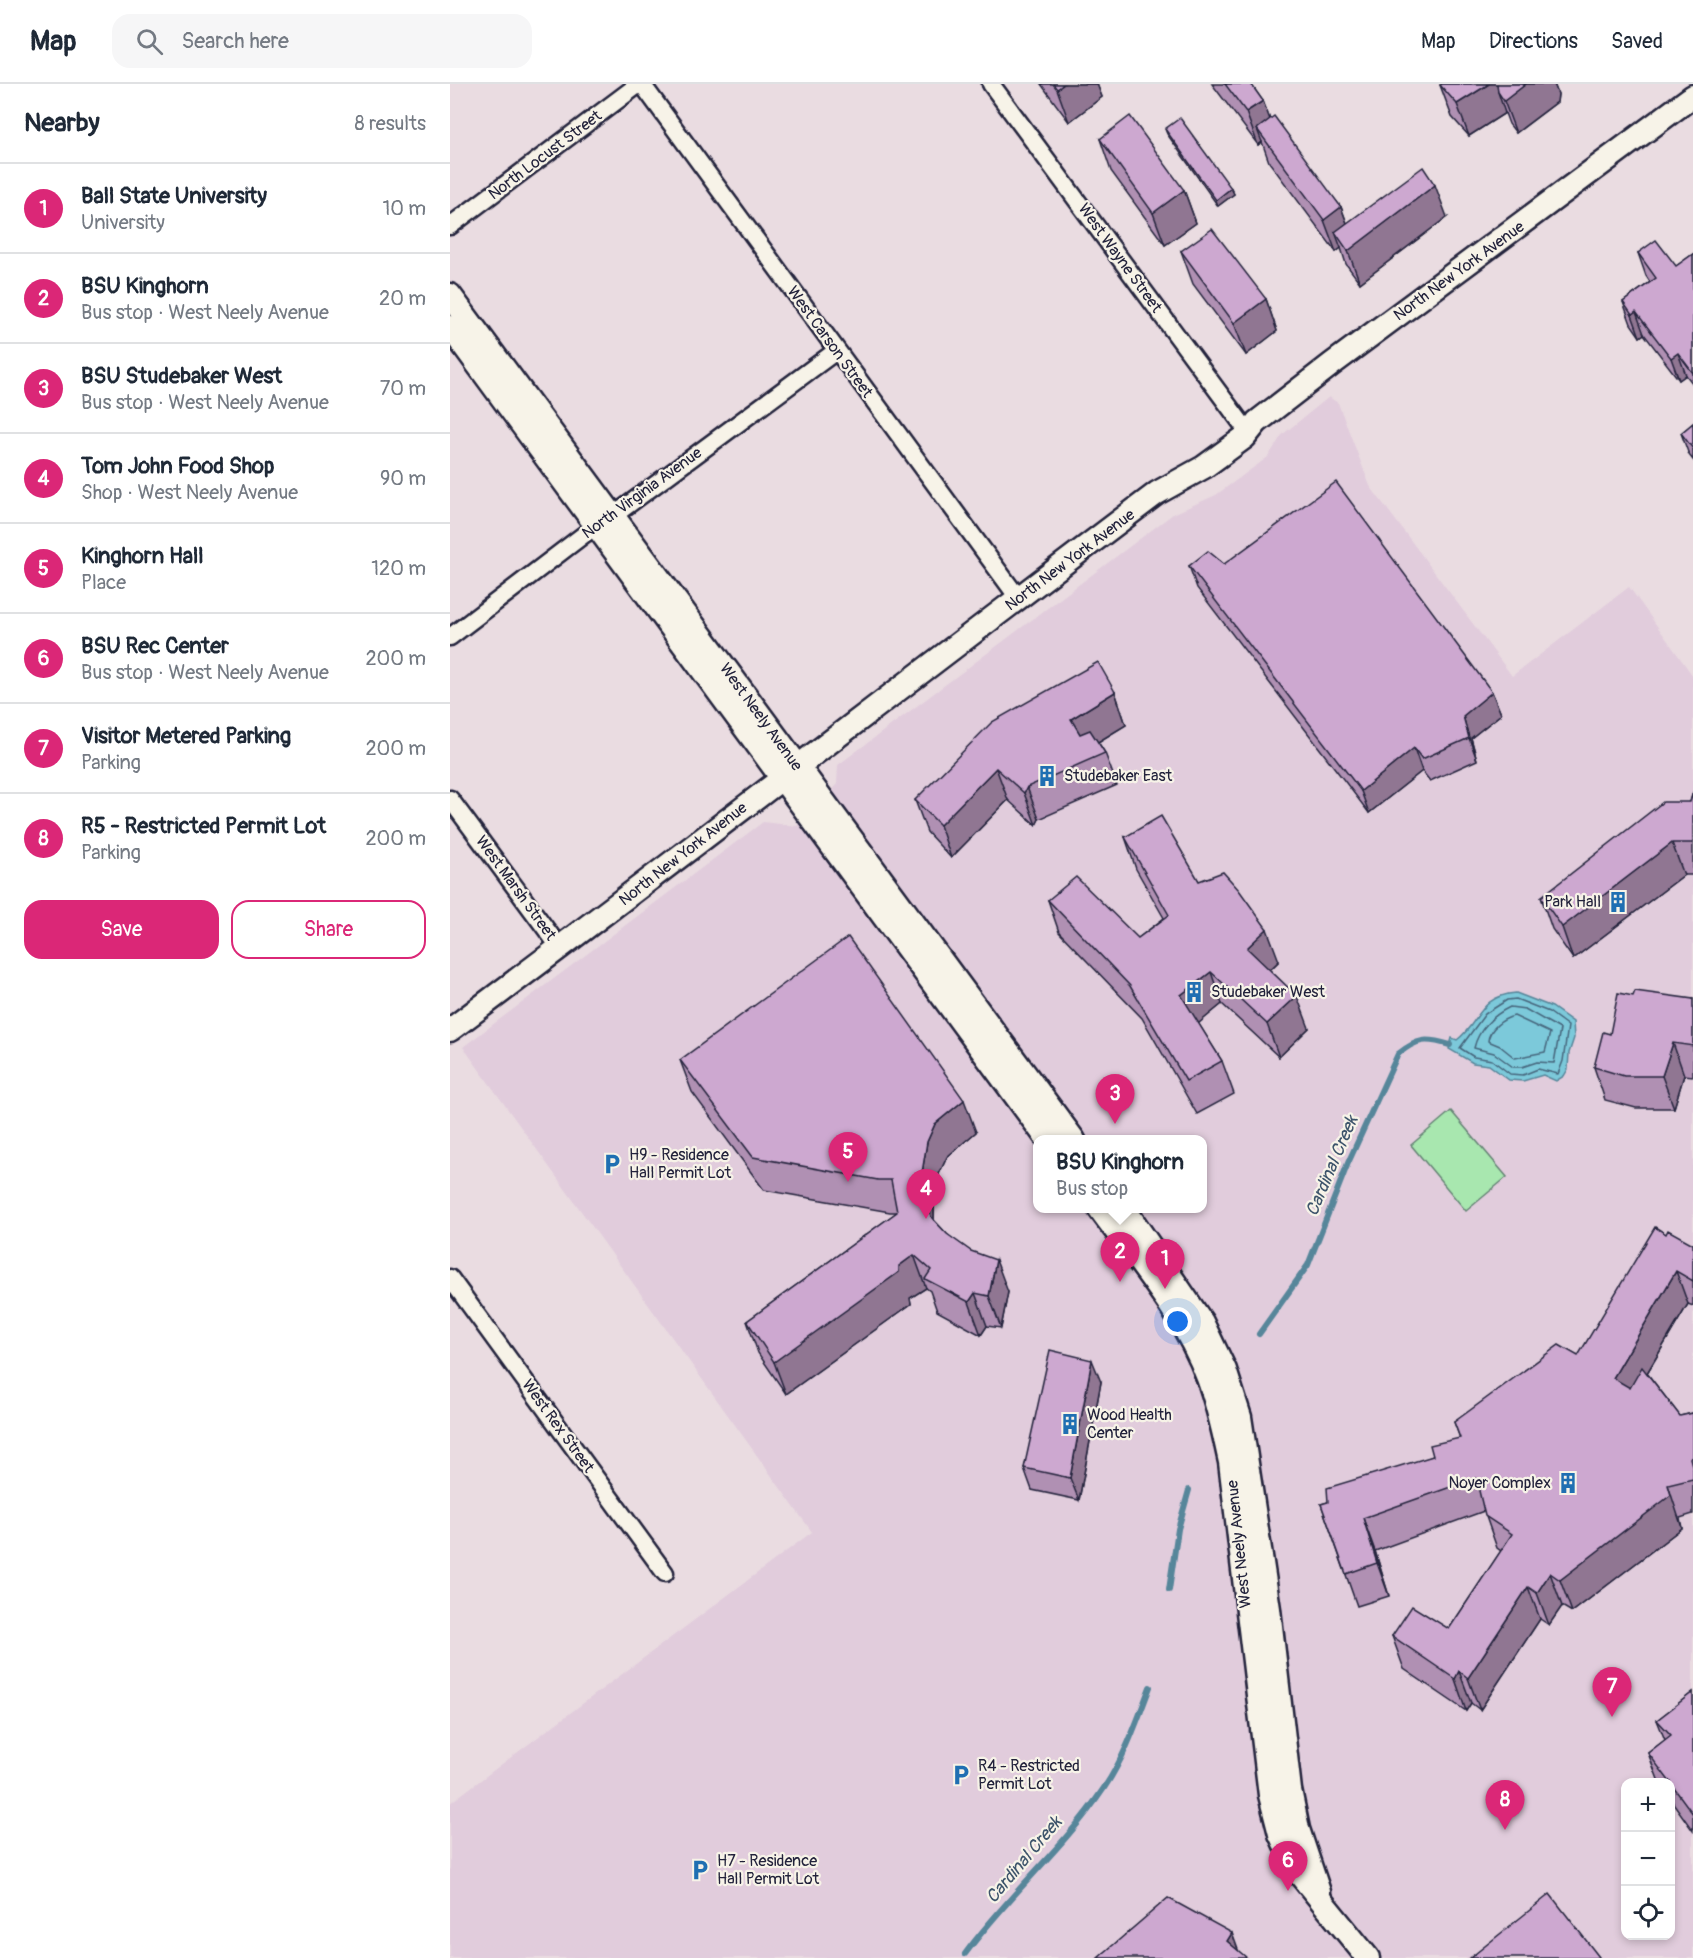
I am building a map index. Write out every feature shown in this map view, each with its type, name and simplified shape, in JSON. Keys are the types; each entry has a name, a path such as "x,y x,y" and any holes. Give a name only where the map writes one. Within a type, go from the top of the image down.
{"street":[{"name":"North Locust Street","path":"450,226 641,84"},
{"name":"West Carson Street","path":"641,84 1019,599"},
{"name":"West Wayne Street","path":"991,84 1248,432"},
{"name":"North New York Avenue","path":"450,1030 674,863 789,771 1157,493 1204,467 1257,422 1332,364 1693,96"},
{"name":"West Neely Avenue","path":"450,295 605,522"},
{"name":"West Neely Avenue","path":"450,327 605,522 789,771 1070,1135"},
{"name":"North Virginia Avenue","path":"450,637 836,351"},
{"name":"West Neely Avenue","path":"789,771 1044,1135"},
{"name":"West Marsh Street","path":"450,799 560,948"},
{"name":"West Neely Avenue","path":"1102,1213 1172,1308 1204,1368 1219,1409 1230,1462 1270,1795 1280,1834 1297,1871 1368,1958"},
{"name":"West Neely Avenue","path":"1127,1213 1202,1322 1225,1370 1240,1417 1268,1598 1290,1790 1298,1829 1321,1899"},
{"name":"West Rex Street","path":"450,1278 665,1573"}],"shaded area":[{"path":"1329,397 1338,403 1370,486 1512,676 1629,587 1693,676 1693,1958 450,1958 450,1803 812,1532 463,1047 763,822 797,826 837,784 838,765 1173,514 1216,495 1268,457 1282,435"}],"green space":[{"path":"1451,1111 1507,1177 1466,1211 1411,1145"}],"water":[{"path":"1516,993 1552,1007 1573,1022 1574,1038 1569,1053 1568,1069 1564,1076 1556,1081 1543,1075 1523,1081 1509,1080 1489,1065 1473,1063 1449,1049 1452,1038 1457,1040 1465,1033 1481,1011 1494,999"}],"building":[{"path":"1053,84 1064,84 1057,89"},
{"path":"1225,84 1251,84 1263,101 1246,112"},
{"path":"1489,84 1457,104 1440,85"},
{"path":"1497,84 1526,84 1504,101 1498,92"},
{"path":"1130,116 1184,190 1153,213 1100,139"},
{"path":"1274,116 1341,207 1324,220 1257,129"},
{"path":"1180,118 1231,188 1216,200 1165,129"},
{"path":"1423,167 1435,185 1348,251 1335,232"},
{"path":"1212,229 1266,299 1234,323 1181,251"},
{"path":"1656,240 1676,266 1693,254 1693,373 1678,353 1671,358 1636,312 1632,315 1623,302 1656,278 1638,253"},
{"path":"1693,423 1693,449 1681,433"},
{"path":"1336,482 1492,692 1463,716 1469,738 1422,759 1414,748 1361,791 1189,566 1208,551 1224,564"},
{"path":"1098,662 1115,692 1071,719 1080,734 1090,730 1105,753 1027,787 1024,793 996,768 940,825 915,800 992,722"},
{"path":"1693,792 1693,843 1672,843 1562,927 1541,897 1663,802 1690,802"},
{"name":"Studebaker West","path":"1161,816 1199,881 1223,872 1239,890 1267,929 1247,948 1297,996 1267,1024 1211,972 1181,995 1222,1061 1186,1081 1130,986 1048,900 1076,877 1138,938 1169,915 1125,837"},
{"path":"848,937 964,1100 935,1124 927,1142 922,1173 923,1198 932,1218 947,1234 971,1251 996,1260 989,1296 975,1293 969,1302 925,1279 931,1270 914,1255 899,1266 899,1272 774,1362 747,1321 897,1212 891,1180 878,1180 753,1157 680,1060"},
{"path":"1635,991 1693,999 1693,1046 1673,1043 1662,1076 1624,1076 1594,1067 1603,1032 1610,1034 1618,993 1633,996"},
{"name":"Noyer Complex","path":"1655,1227 1666,1234 1668,1230 1693,1244 1693,1281 1676,1271 1613,1378 1630,1388 1642,1367 1680,1416 1693,1413 1693,1457 1690,1458 1693,1479 1668,1485 1671,1495 1560,1580 1550,1573 1537,1593 1528,1587 1468,1678 1459,1671 1455,1679 1392,1636 1412,1606 1449,1629 1512,1534 1485,1516 1476,1478 1363,1518 1377,1563 1346,1574 1321,1504 1328,1502 1327,1488 1433,1456 1430,1445 1460,1438 1454,1422 1559,1345 1578,1356"},
{"path":"1050,1350 1092,1360 1070,1478 1024,1468"},
{"path":"1693,1692 1693,1814 1675,1789 1675,1778 1667,1778 1648,1753 1671,1735 1657,1720"},
{"path":"1550,1894 1598,1958 1470,1958"},
{"path":"1168,1898 1232,1933 1227,1941 1247,1958 1098,1958"}],"waterway":[{"name":"Cardinal Creek","path":"1259,1334 1308,1265 1348,1163 1398,1054 1422,1041 1435,1041 1450,1045"},
{"name":"Cardinal Creek","path":"1169,1590 1178,1529 1189,1490"},
{"name":"Cardinal Creek","path":"965,1954 1071,1831 1104,1788 1124,1751 1150,1687"}],"place":[{"name":"Studebaker East","path":"1047,776"},
{"name":"Park Hall","path":"1618,902"},
{"name":"Studebaker West","path":"1194,992"},
{"name":"BSU Studebaker West","path":"1115,1124"},
{"name":"H9 - Residence Hall Permit Lot","path":"612,1164"},
{"name":"Kinghorn Hall","path":"848,1182"},
{"name":"Tom John Food Shop","path":"926,1219"},
{"name":"BSU Kinghorn","path":"1120,1282"},
{"name":"Ball State University","path":"1165,1289"},
{"name":"Wood Health Center","path":"1070,1424"},
{"name":"Noyer Complex","path":"1568,1483"},
{"name":"Visitor Metered Parking","path":"1612,1717"},
{"name":"R4 - Restricted Permit Lot","path":"961,1775"},
{"name":"R5 - Restricted Permit Lot","path":"1505,1830"},
{"name":"H7 - Residence Hall Permit Lot","path":"700,1870"},
{"name":"BSU Rec Center","path":"1288,1891"}]}
